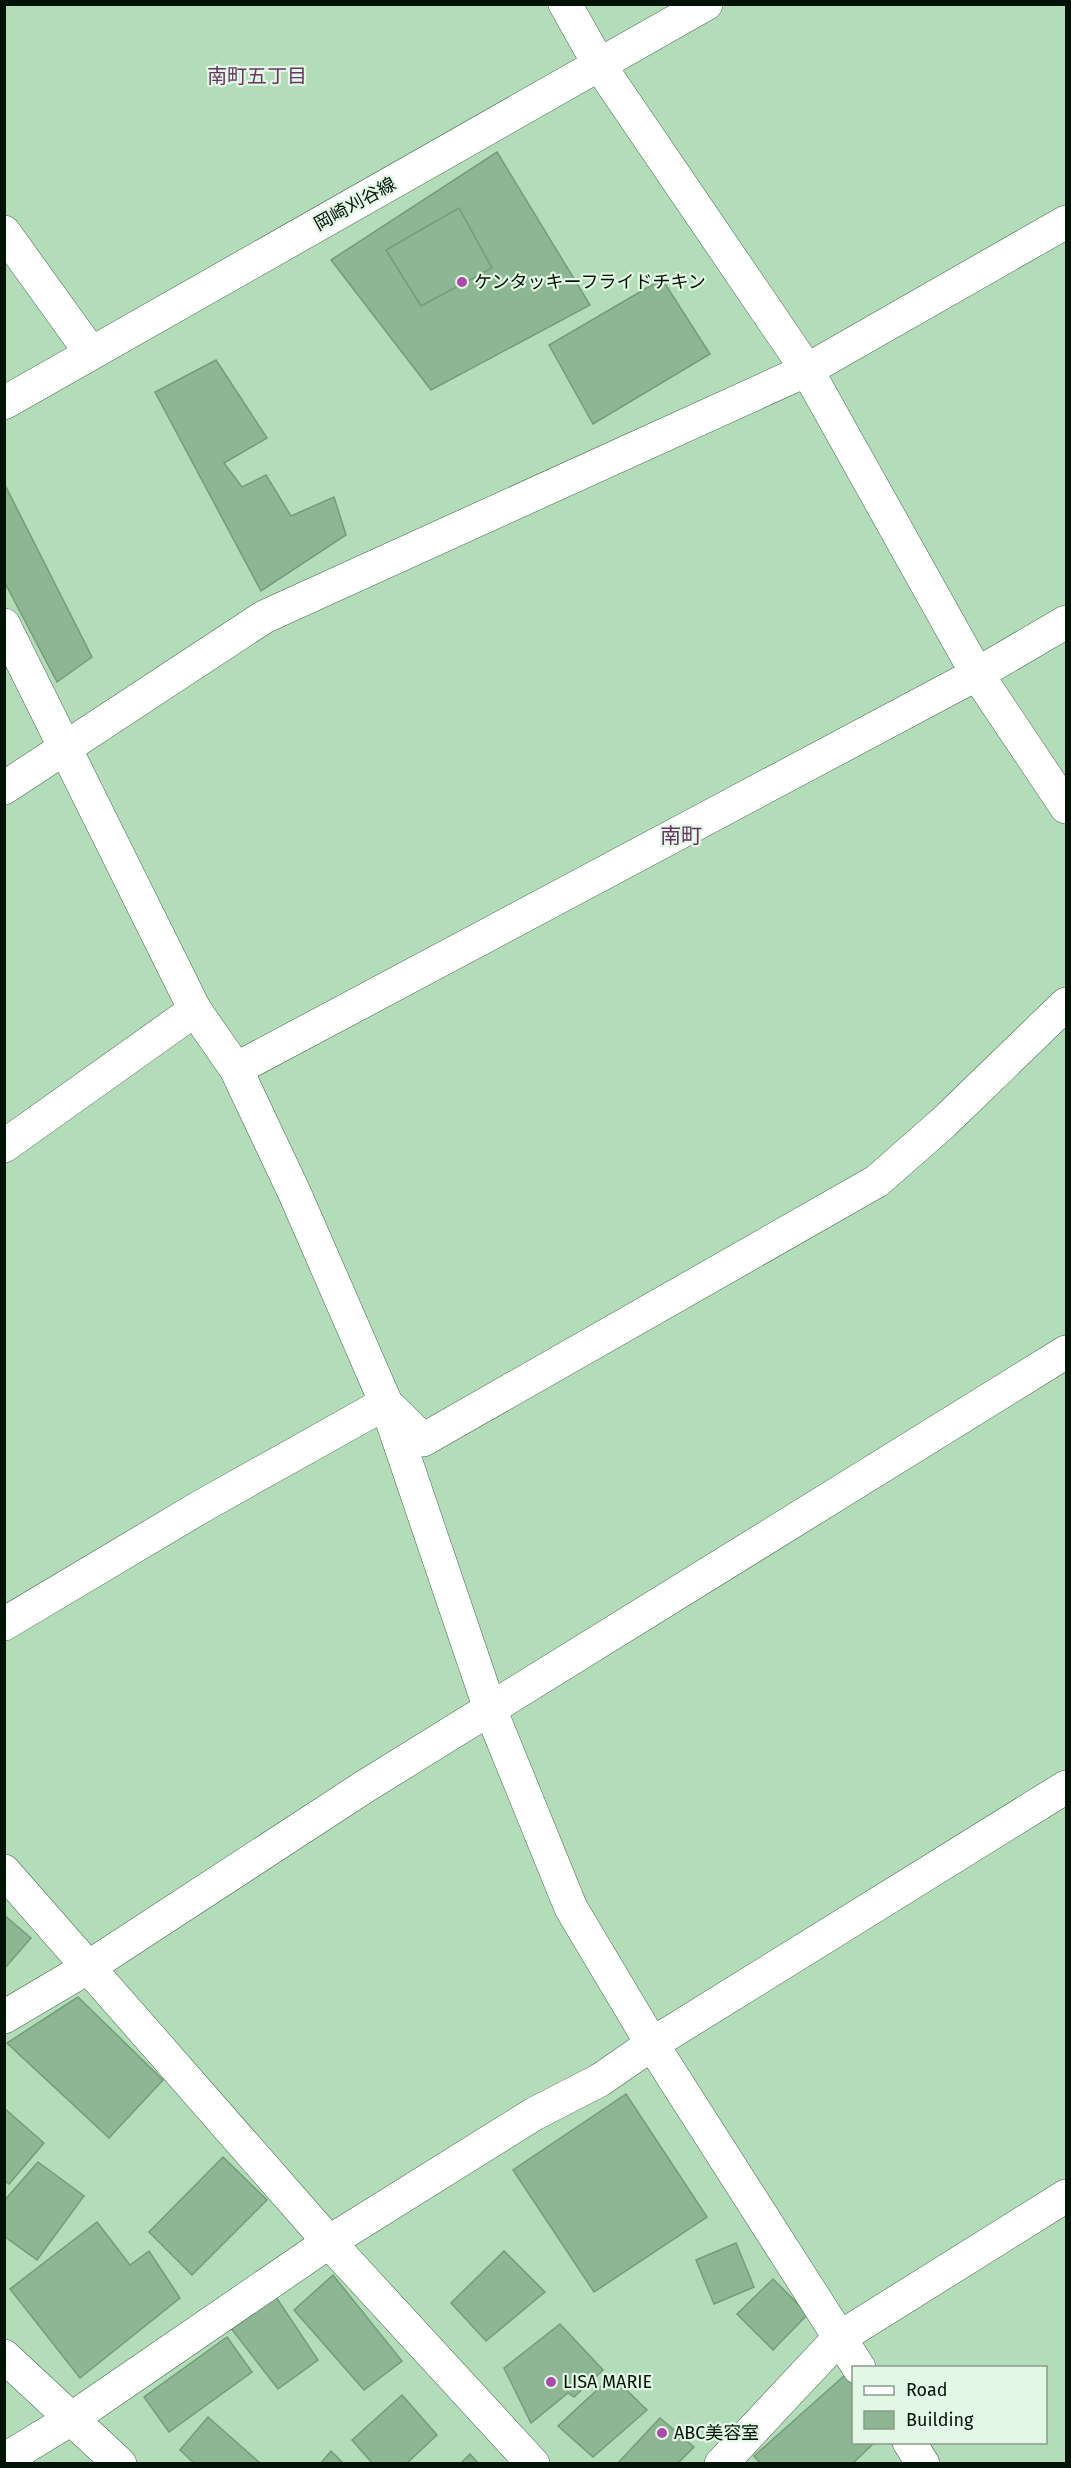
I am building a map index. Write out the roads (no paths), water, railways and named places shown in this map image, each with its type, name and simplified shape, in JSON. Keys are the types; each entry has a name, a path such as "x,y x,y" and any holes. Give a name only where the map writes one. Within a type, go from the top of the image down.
{"street":[{"path":"565,4 600,66 807,370 977,674 1066,807"},
{"name":"岡崎刈谷線","path":"4,403 706,4"},
{"path":"4,788 264,618 807,370 1066,222"},
{"path":"4,232 91,353"},
{"path":"236,1069 977,674 1066,622"},
{"path":"4,625 195,1010 236,1069 295,1194 386,1403 490,1709 571,1908 652,2044 858,2366"},
{"path":"386,1403 423,1440 876,1181 943,1123 1066,1004"},
{"path":"4,1146 195,1010"},
{"path":"4,2017 87,1968 364,1787 1066,1352"},
{"path":"4,1624 202,1506 386,1403"},
{"path":"4,2460 71,2419 329,2242 534,2114 600,2080 652,2044 1066,1787"},
{"path":"4,1871 329,2242 533,2463"},
{"path":"721,2463 839,2338 1066,2196"},
{"path":"4,2356 120,2463"},
{"path":"910,2444 922,2463"}],"place":[{"name":"ケンタッキーフライドチキン","path":"462,282"},
{"name":"LISA MARIE","path":"551,2382"},
{"name":"ABC美容室","path":"662,2433"}],"district":[{"name":"南町五丁目","path":"257,76"},
{"name":"南町","path":"681,836"}]}
